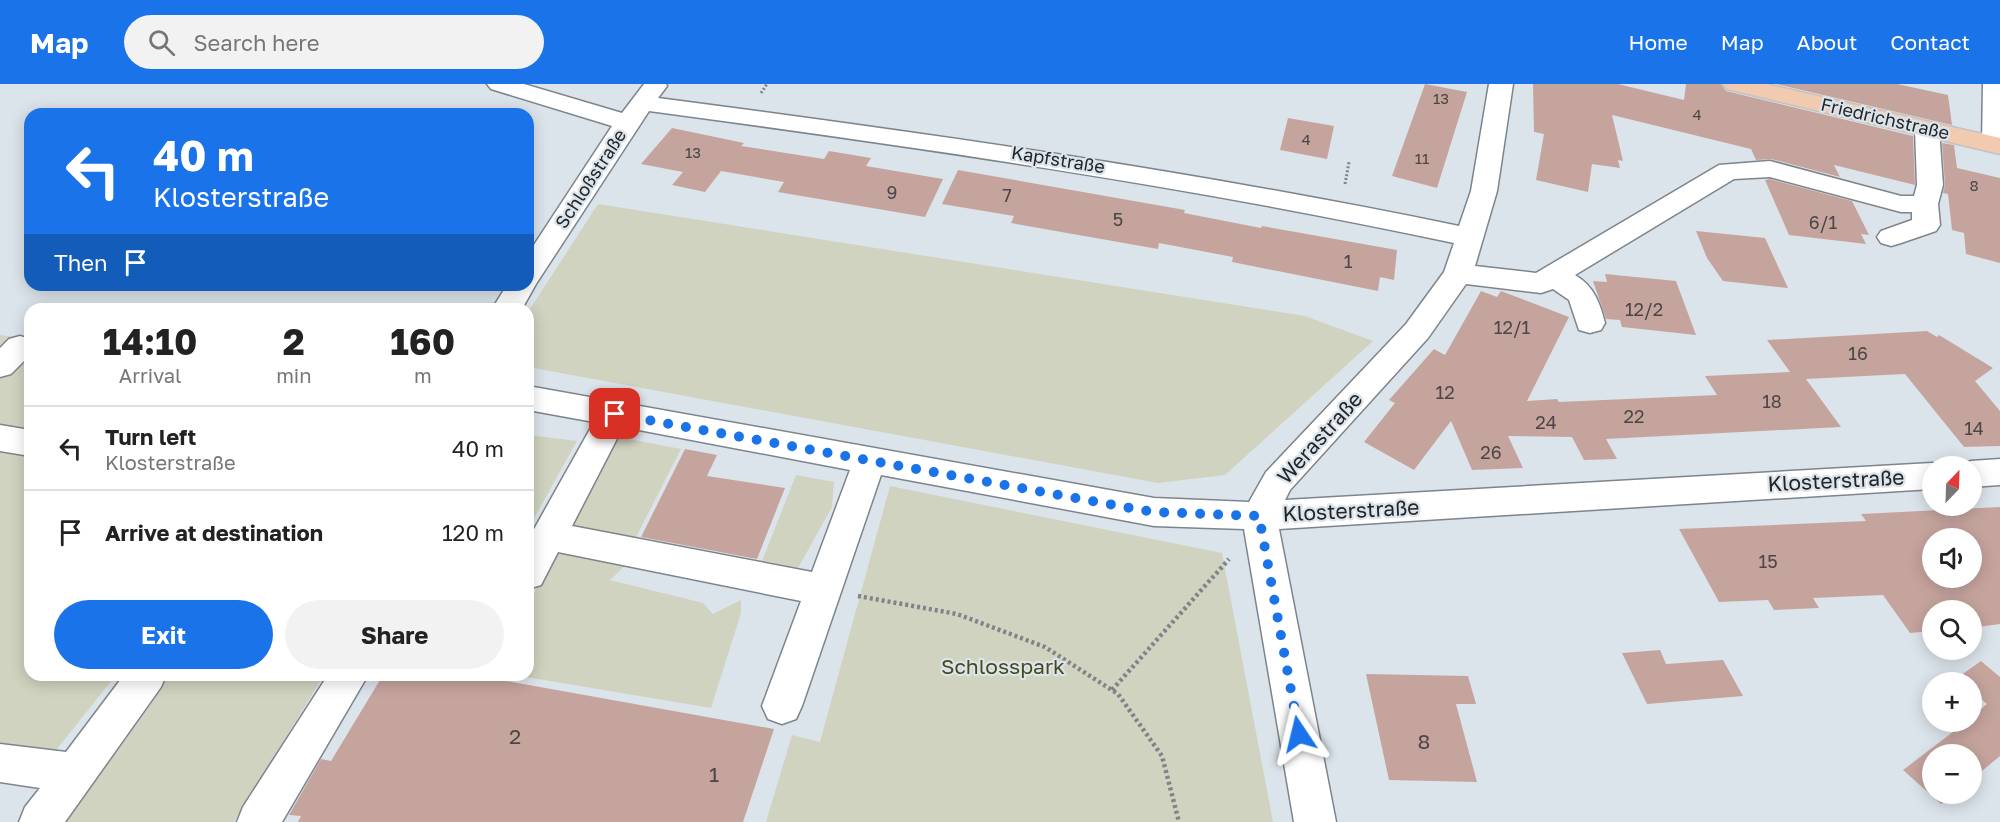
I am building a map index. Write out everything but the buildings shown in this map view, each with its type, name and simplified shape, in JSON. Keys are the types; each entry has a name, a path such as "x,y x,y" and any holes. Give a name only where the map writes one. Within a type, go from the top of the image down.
{"main road":[{"name":"Friedrichstraße","path":"1735,84 1833,102 1927,129 1997,142"}],"street":[{"path":"499,84 627,123"},
{"name":"Werastraße","path":"1259,516 1278,482 1417,330 1458,274 1484,191 1501,84"},
{"path":"1995,84 1997,142"},
{"name":"Schloßstraße","path":"534,267 627,123 650,93"},
{"name":"Kapfstraße","path":"650,93 1202,184 1340,209 1470,237"},
{"path":"1891,237 1926,225 1925,204 1930,185 1927,129"},
{"path":"1458,274 1541,283 1728,171 1770,169 1901,204 1925,204"},
{"path":"1553,276 1573,286 1585,298 1590,324"},
{"name":"Klosterstraße","path":"534,399 1154,512 1259,516 1922,477"},
{"path":"534,563 615,414"},
{"path":"0,438 24,442"},
{"path":"782,706 870,460"},
{"path":"1982,473 2000,472"},
{"path":"1259,516 1315,822"},
{"path":"549,536 823,590"},
{"path":"39,822 143,681"},
{"path":"258,822 345,681"},
{"path":"0,763 76,773"}],"path":[{"path":"1112,690 1230,558"},
{"path":"823,590 957,614 1045,647 1112,690 1118,694 1162,756 1179,822"}],"green space":[{"path":"598,204 1305,316 1373,341 1225,475 1158,483 534,368 534,303"},
{"path":"0,335 24,338 24,681 111,681 53,754 0,745"},
{"path":"534,436 577,441 534,518"},
{"path":"618,437 681,449 632,545 567,531"},
{"path":"796,475 834,482 832,507 798,568 762,561"},
{"name":"Schlosspark","path":"890,486 1222,553 1273,822 766,822 792,735 820,742"},
{"path":"556,550 630,561 610,580 703,603 713,614 741,600 741,613 711,708 534,678 534,593"},
{"path":"161,681 320,681 234,822 57,822"}],"route":[{"path":"615,414 1154,512 1259,516 1299,734"}]}
